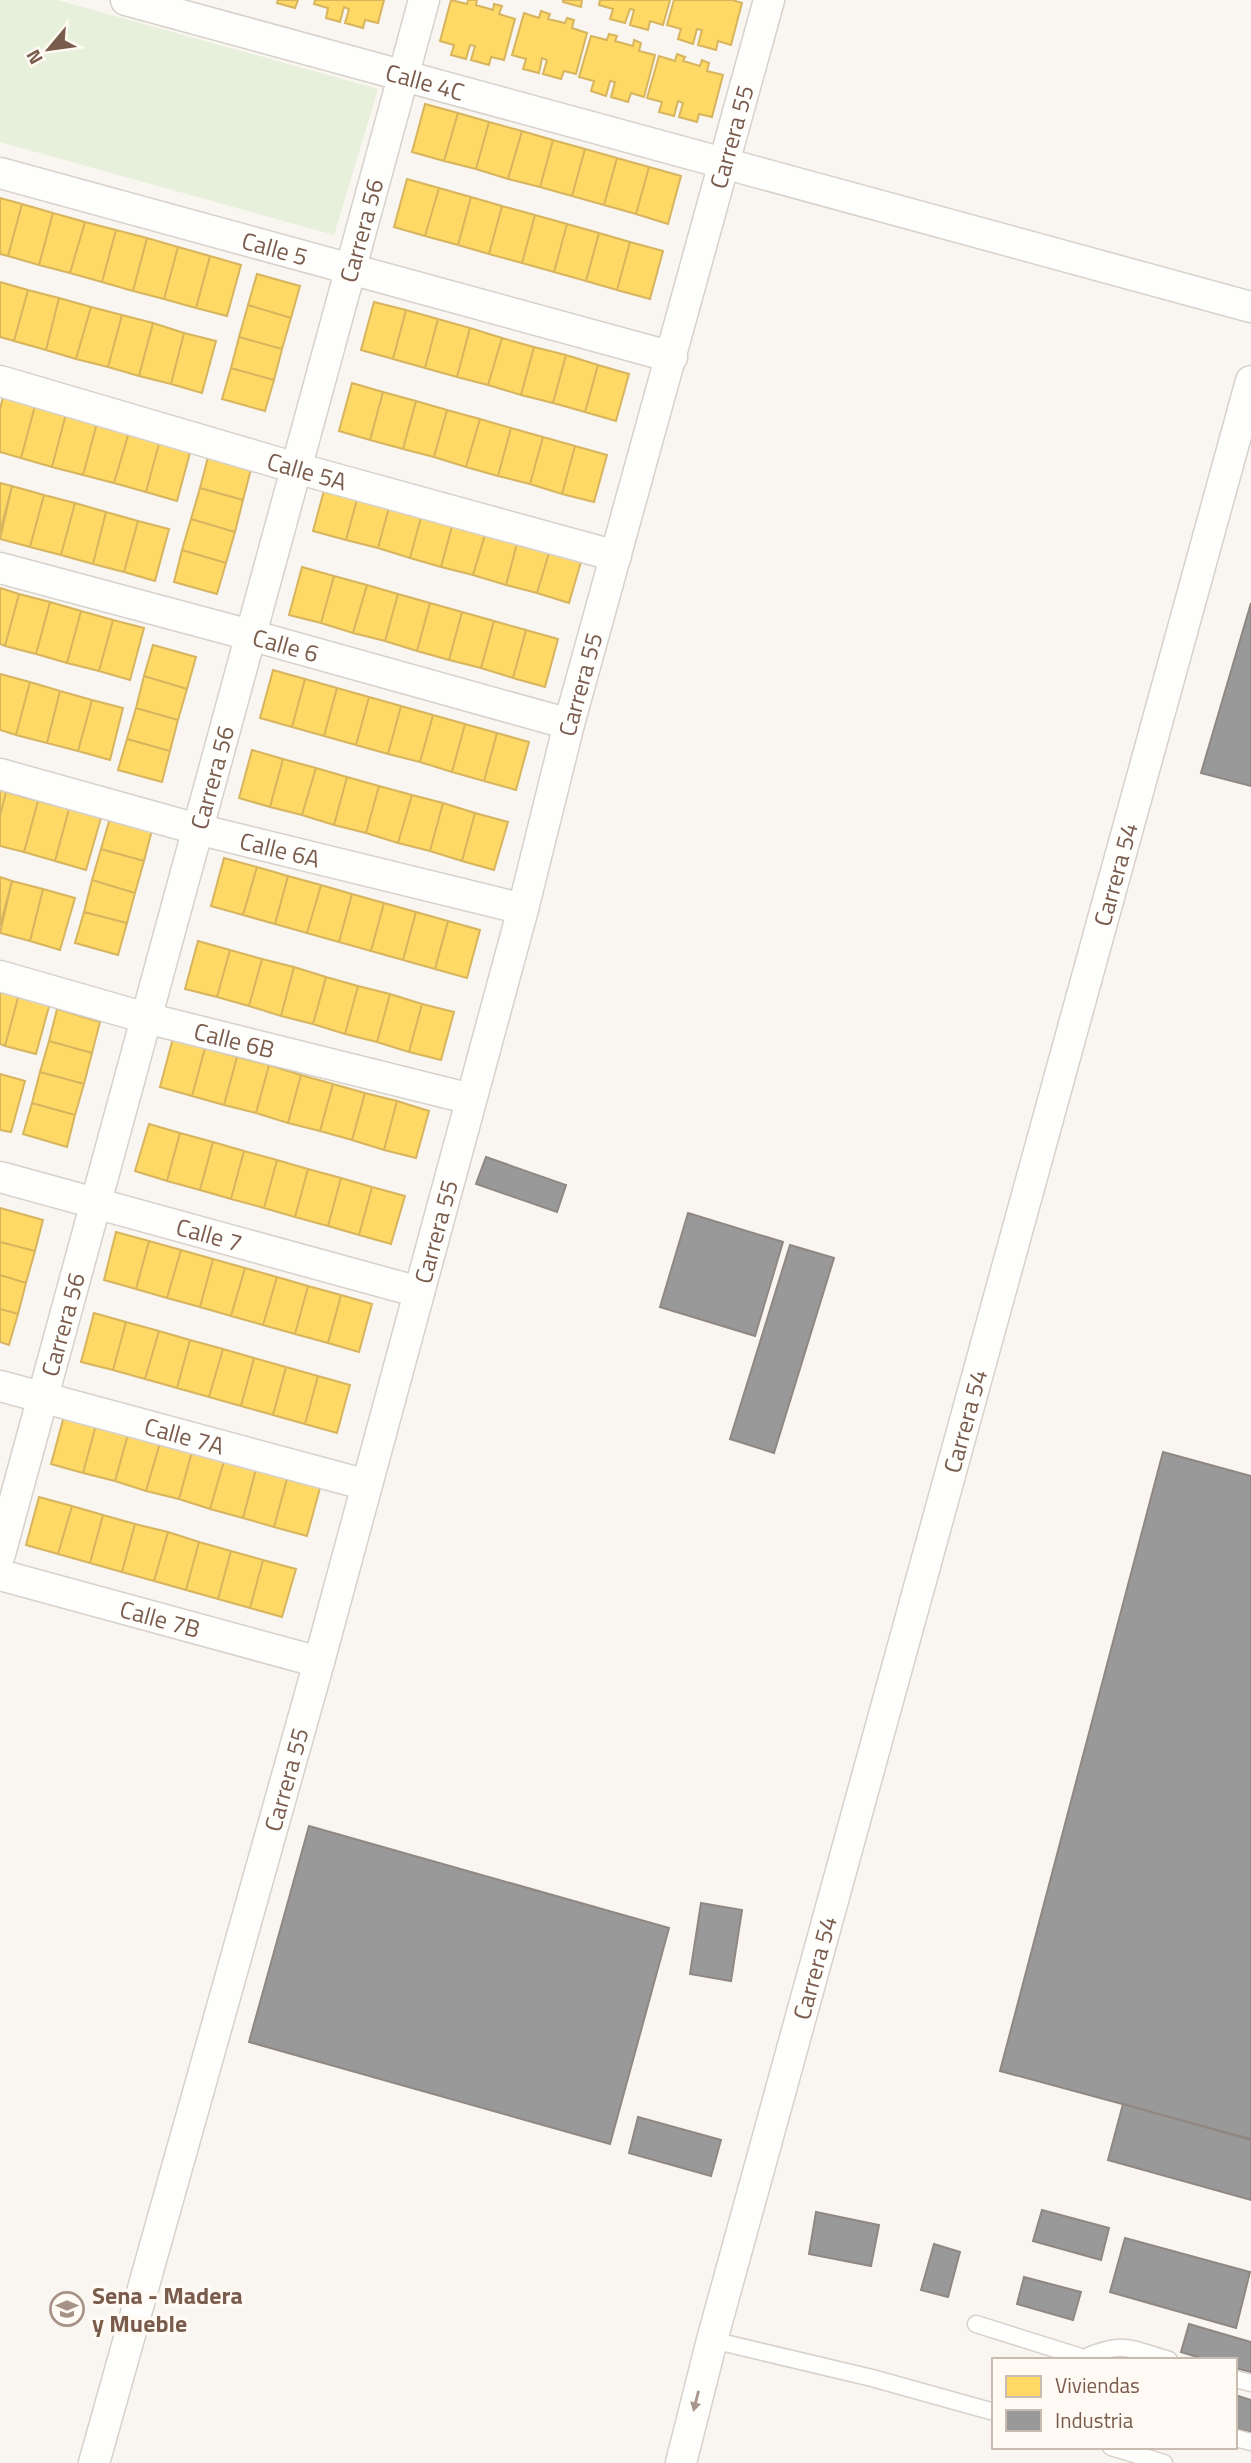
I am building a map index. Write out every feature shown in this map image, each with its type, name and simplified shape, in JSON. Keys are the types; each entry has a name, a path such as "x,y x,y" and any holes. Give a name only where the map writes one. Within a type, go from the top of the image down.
{"street":[{"name":"Calle 4C","path":"126,0 1251,307"},
{"name":"Carrera 56","path":"0,1555 424,0"},
{"name":"Carrera 55","path":"94,2463 319,1662 523,909 569,724 769,0"},
{"name":"Calle 5","path":"0,173 672,357"},
{"name":"Calle 5A","path":"0,381 296,468 616,556"},
{"name":"Carrera 54","path":"681,2463 712,2340 1251,381"},
{"name":"Calle 6","path":"0,568 569,724"},
{"name":"Calle 6A","path":"0,774 197,829 523,909"},
{"name":"Calle 6B","path":"0,976 146,1018 471,1099"},
{"name":"Calle 7","path":"0,1177 419,1292"},
{"name":"Calle 7A","path":"0,1386 367,1485"},
{"name":"Calle 7B","path":"0,1575 319,1662"}],"lane":[{"path":"976,2324 1082,2358"},
{"path":"712,2340 872,2378 992,2411"},
{"path":"1087,2358 1103,2349 1120,2346 1162,2358"},
{"path":"1133,2450 1164,2463"}],"green space":[{"path":"0,0 57,0 378,89 334,235 0,142"}],"building: Viviendas":[{"path":"278,0 298,0 295,8 277,3"},
{"path":"315,0 384,0 378,23 365,20 363,28 345,23 349,9 344,7 340,22 326,18 328,8 314,4"},
{"path":"451,0 467,4 468,0 477,0 476,5 493,10 494,4 502,6 499,14 515,19 504,60 491,57 489,65 471,60 475,46 470,45 466,59 451,55 454,45 440,41"},
{"path":"582,0 581,7 563,2"},
{"path":"600,0 670,0 663,25 650,21 648,30 630,25 634,10 630,9 625,23 610,19 613,9 599,5"},
{"path":"674,0 732,0 742,3 731,45 718,41 716,50 698,45 702,30 697,29 693,44 678,39 681,29 667,25"},
{"path":"541,11 550,14 548,19 565,23 567,18 574,20 572,28 587,33 576,74 564,71 561,79 543,74 547,60 542,58 539,73 523,69 526,59 512,55 524,13 539,18"},
{"path":"609,34 617,36 615,41 633,46 634,40 641,43 639,51 655,55 644,97 631,93 628,102 611,97 615,82 610,81 606,96 591,91 594,81 579,77 591,36 607,40"},
{"path":"677,54 685,57 683,61 700,66 702,60 709,63 707,71 723,75 712,117 699,114 697,122 679,117 683,103 678,101 674,116 659,112 662,102 647,98 659,56 675,61"},
{"path":"425,104 458,113 444,161 412,152"},
{"path":"458,113 489,122 476,169 444,161"},
{"path":"489,122 522,131 508,179 476,169"},
{"path":"522,131 553,140 540,187 508,179"},
{"path":"553,140 585,149 572,196 540,187"},
{"path":"585,149 617,158 604,205 572,196"},
{"path":"617,158 649,167 636,214 604,205"},
{"path":"649,167 681,176 668,224 636,214"},
{"path":"407,179 439,188 425,236 394,227"},
{"path":"439,188 471,197 458,245 425,236"},
{"path":"471,197 502,206 489,254 458,245"},
{"path":"0,198 22,204 8,256 0,254"},
{"path":"22,204 53,213 39,265 8,256"},
{"path":"502,206 535,215 522,263 489,254"},
{"path":"53,213 85,222 70,273 39,265"},
{"path":"535,215 567,224 554,272 522,263"},
{"path":"85,222 116,230 102,282 70,273"},
{"path":"567,224 599,233 586,281 554,272"},
{"path":"116,230 147,238 133,291 102,282"},
{"path":"599,233 630,242 617,290 586,281"},
{"path":"147,238 178,247 164,299 133,291"},
{"path":"630,242 663,251 650,299 617,290"},
{"path":"178,247 210,256 196,308 164,299"},
{"path":"210,256 241,265 227,316 196,308"},
{"path":"257,274 300,286 291,318 248,305"},
{"path":"0,282 28,290 14,341 0,337"},
{"path":"28,290 59,298 46,350 14,341"},
{"path":"59,298 91,307 76,359 46,350"},
{"path":"374,302 406,310 393,359 361,350"},
{"path":"248,305 291,318 282,349 239,337"},
{"path":"91,307 122,315 108,367 76,359"},
{"path":"406,310 438,319 425,368 393,359"},
{"path":"122,315 153,323 139,376 108,367"},
{"path":"438,319 470,328 457,377 425,368"},
{"path":"153,323 184,333 171,384 139,376"},
{"path":"470,328 502,338 488,385 457,377"},
{"path":"184,333 216,341 202,393 171,384"},
{"path":"239,337 282,349 274,380 231,368"},
{"path":"502,338 534,347 521,395 488,385"},
{"path":"534,347 566,355 553,403 521,395"},
{"path":"566,355 598,365 585,412 553,403"},
{"path":"598,365 629,374 616,421 585,412"},
{"path":"231,368 274,380 265,411 222,399"},
{"path":"352,383 383,392 370,440 339,431"},
{"path":"383,392 416,401 403,449 370,440"},
{"path":"3,397 35,406 21,458 0,452 0,409"},
{"path":"416,401 447,410 434,457 403,449"},
{"path":"35,406 66,414 52,467 21,458"},
{"path":"447,410 480,419 466,467 434,457"},
{"path":"66,414 97,423 83,475 52,467"},
{"path":"480,419 511,428 498,476 466,467"},
{"path":"97,423 129,432 114,483 83,475"},
{"path":"511,428 543,437 530,484 498,476"},
{"path":"129,432 160,440 146,492 114,483"},
{"path":"543,437 575,446 562,494 530,484"},
{"path":"160,440 191,449 177,501 146,492"},
{"path":"575,446 607,455 594,502 562,494"},
{"path":"208,457 251,469 243,500 200,488"},
{"path":"0,483 12,486 0,532"},
{"path":"326,483 359,492 346,540 313,531"},
{"path":"12,486 44,495 30,547 0,539"},
{"path":"200,488 243,500 235,532 191,519"},
{"path":"359,492 391,500 378,548 346,540"},
{"path":"44,495 75,503 61,555 30,547"},
{"path":"391,500 423,510 410,558 378,548"},
{"path":"75,503 106,512 93,564 61,555"},
{"path":"423,510 454,519 441,567 410,558"},
{"path":"106,512 138,521 124,572 93,564"},
{"path":"191,519 235,532 226,563 182,550"},
{"path":"454,519 487,528 473,575 441,567"},
{"path":"138,521 169,529 155,581 124,572"},
{"path":"487,528 519,536 506,585 473,575"},
{"path":"519,536 551,546 537,593 506,585"},
{"path":"551,546 583,555 569,603 537,593"},
{"path":"182,550 226,563 217,594 174,582"},
{"path":"302,567 334,576 321,623 289,615"},
{"path":"334,576 367,585 353,633 321,623"},
{"path":"367,585 398,594 385,641 353,633"},
{"path":"0,588 19,594 5,646 0,644"},
{"path":"19,594 50,602 36,654 5,646"},
{"path":"398,594 430,603 417,651 385,641"},
{"path":"50,602 81,611 67,663 36,654"},
{"path":"430,603 462,612 449,660 417,651"},
{"path":"81,611 113,620 99,671 67,663"},
{"path":"462,612 494,621 481,668 449,660"},
{"path":"113,620 144,628 130,680 99,671"},
{"path":"494,621 526,630 513,678 481,668"},
{"path":"526,630 558,639 545,687 513,678"},
{"path":"153,645 196,657 187,689 144,676"},
{"path":"273,670 305,679 292,727 260,718"},
{"path":"0,674 30,682 16,735 0,730"},
{"path":"144,676 187,689 178,720 136,708"},
{"path":"305,679 337,688 324,736 292,727"},
{"path":"30,682 60,691 47,743 16,735"},
{"path":"337,688 369,697 356,745 324,736"},
{"path":"60,691 92,700 78,751 47,743"},
{"path":"369,697 401,706 388,754 356,745"},
{"path":"92,700 123,708 110,760 78,751"},
{"path":"401,706 433,715 420,762 388,754"},
{"path":"136,708 178,720 170,751 127,739"},
{"path":"433,715 465,724 452,772 420,762"},
{"path":"465,724 497,733 484,781 452,772"},
{"path":"497,733 529,742 516,790 484,781"},
{"path":"127,739 170,751 162,782 118,770"},
{"path":"252,750 283,759 270,807 239,798"},
{"path":"283,759 316,768 302,815 270,807"},
{"path":"316,768 347,777 334,825 302,815"},
{"path":"347,777 379,786 366,833 334,825"},
{"path":"379,786 412,795 398,843 366,833"},
{"path":"0,790 6,792 0,816"},
{"path":"6,792 38,801 24,852 0,846 0,816"},
{"path":"412,795 443,803 430,851 398,843"},
{"path":"38,801 69,809 55,861 24,852"},
{"path":"443,803 475,813 462,861 430,851"},
{"path":"69,809 101,818 86,870 55,861"},
{"path":"475,813 508,822 494,870 462,861"},
{"path":"110,818 152,830 144,861 101,849"},
{"path":"101,849 144,861 135,893 92,880"},
{"path":"224,858 257,867 243,915 211,906"},
{"path":"257,867 288,876 275,924 243,915"},
{"path":"288,876 321,885 307,933 275,924"},
{"path":"0,877 12,881 0,926"},
{"path":"92,880 135,893 127,923 84,912"},
{"path":"12,881 43,889 30,941 0,933"},
{"path":"321,885 352,894 339,942 307,933"},
{"path":"43,889 75,898 60,950 30,941"},
{"path":"352,894 384,903 371,951 339,942"},
{"path":"384,903 416,912 403,960 371,951"},
{"path":"84,912 127,923 118,955 75,943"},
{"path":"416,912 448,921 435,969 403,960"},
{"path":"448,921 480,930 467,978 435,969"},
{"path":"198,941 230,950 217,997 185,989"},
{"path":"230,950 262,959 249,1006 217,997"},
{"path":"262,959 294,967 281,1016 249,1006"},
{"path":"294,967 326,977 313,1024 281,1016"},
{"path":"326,977 358,986 345,1034 313,1024"},
{"path":"358,986 390,994 377,1042 345,1034"},
{"path":"0,989 19,994 5,1046 0,1044"},
{"path":"19,994 50,1003 36,1054 5,1046"},
{"path":"390,994 422,1004 409,1052 377,1042"},
{"path":"422,1004 454,1012 441,1060 409,1052"},
{"path":"57,1009 100,1022 92,1053 49,1041"},
{"path":"173,1038 205,1048 192,1096 160,1087"},
{"path":"49,1041 92,1053 84,1084 40,1072"},
{"path":"205,1048 237,1057 224,1105 192,1096"},
{"path":"237,1057 269,1065 256,1113 224,1105"},
{"path":"269,1065 301,1075 288,1123 256,1113"},
{"path":"40,1072 84,1084 75,1115 32,1103"},
{"path":"0,1074 25,1081 11,1132 0,1130"},
{"path":"301,1075 333,1084 320,1131 288,1123"},
{"path":"333,1084 365,1093 352,1140 320,1131"},
{"path":"365,1093 397,1101 384,1150 352,1140"},
{"path":"397,1101 429,1111 416,1158 384,1150"},
{"path":"32,1103 75,1115 67,1147 23,1134"},
{"path":"149,1124 180,1133 167,1181 135,1171"},
{"path":"180,1133 213,1142 200,1190 167,1181"},
{"path":"213,1142 244,1151 231,1199 200,1190"},
{"path":"244,1151 277,1160 264,1208 231,1199"},
{"path":"277,1160 308,1169 295,1217 264,1208"},
{"path":"308,1169 341,1178 328,1226 295,1217"},
{"path":"341,1178 372,1187 359,1235 328,1226"},
{"path":"372,1187 405,1196 391,1244 359,1235"},
{"path":"0,1208 43,1220 35,1251 0,1242"},
{"path":"116,1232 149,1241 136,1289 104,1280"},
{"path":"149,1241 181,1250 167,1298 136,1289"},
{"path":"0,1242 35,1251 26,1283 0,1275"},
{"path":"181,1250 213,1259 200,1307 167,1298"},
{"path":"213,1259 245,1268 231,1316 200,1307"},
{"path":"245,1268 277,1277 263,1325 231,1316"},
{"path":"0,1275 26,1283 18,1314 0,1309"},
{"path":"277,1277 308,1286 295,1334 263,1325"},
{"path":"308,1286 341,1295 328,1343 295,1334"},
{"path":"341,1295 372,1304 359,1352 328,1343"},
{"path":"0,1309 18,1314 9,1345 0,1342"},
{"path":"94,1313 126,1322 113,1370 81,1362"},
{"path":"126,1322 159,1331 145,1379 113,1370"},
{"path":"159,1331 190,1340 177,1388 145,1379"},
{"path":"190,1340 223,1349 209,1397 177,1388"},
{"path":"223,1349 254,1358 241,1406 209,1397"},
{"path":"254,1358 286,1367 273,1415 241,1406"},
{"path":"286,1367 318,1376 305,1424 273,1415"},
{"path":"318,1376 350,1385 337,1433 305,1424"},
{"path":"64,1416 96,1425 83,1473 51,1464"},
{"path":"96,1425 128,1434 115,1481 83,1473"},
{"path":"128,1434 160,1443 146,1491 115,1481"},
{"path":"160,1443 192,1452 179,1499 146,1491"},
{"path":"192,1452 224,1461 210,1509 179,1499"},
{"path":"224,1461 256,1469 243,1518 210,1509"},
{"path":"256,1469 287,1479 274,1527 243,1518"},
{"path":"287,1479 320,1488 307,1536 274,1527"},
{"path":"39,1497 72,1506 58,1554 26,1545"},
{"path":"72,1506 103,1515 90,1563 58,1554"},
{"path":"103,1515 135,1524 122,1572 90,1563"},
{"path":"135,1524 168,1532 154,1581 122,1572"},
{"path":"168,1532 199,1542 186,1590 154,1581"},
{"path":"199,1542 231,1551 218,1599 186,1590"},
{"path":"231,1551 263,1560 250,1608 218,1599"},
{"path":"263,1560 296,1569 282,1617 250,1608"}],"building: Industria":[{"path":"1251,603 1251,786 1201,773"},
{"path":"486,1157 566,1185 557,1212 476,1184"},
{"path":"688,1213 783,1242 755,1336 660,1307"},
{"path":"790,1245 834,1258 774,1453 730,1439"},
{"path":"1163,1452 1251,1476 1251,2139 1000,2071"},
{"path":"309,1826 669,1928 610,2144 249,2042"},
{"path":"701,1903 742,1910 731,1981 690,1974"},
{"path":"1123,2104 1251,2140 1251,2200 1108,2160"},
{"path":"638,2117 721,2140 711,2176 629,2153"},
{"path":"1042,2210 1109,2228 1101,2260 1033,2241"},
{"path":"816,2212 879,2225 871,2266 809,2254"},
{"path":"1125,2238 1250,2272 1236,2328 1110,2292"},
{"path":"934,2244 960,2252 948,2297 921,2290"},
{"path":"1024,2277 1081,2292 1073,2320 1017,2304"},
{"path":"1189,2324 1251,2342 1251,2372 1237,2368 1237,2358 1200,2358 1181,2352"},
{"path":"1237,2396 1251,2400 1251,2433 1237,2429"}],"place":[{"name":"Sena - Madera y Mueble","path":"67,2309"}]}
